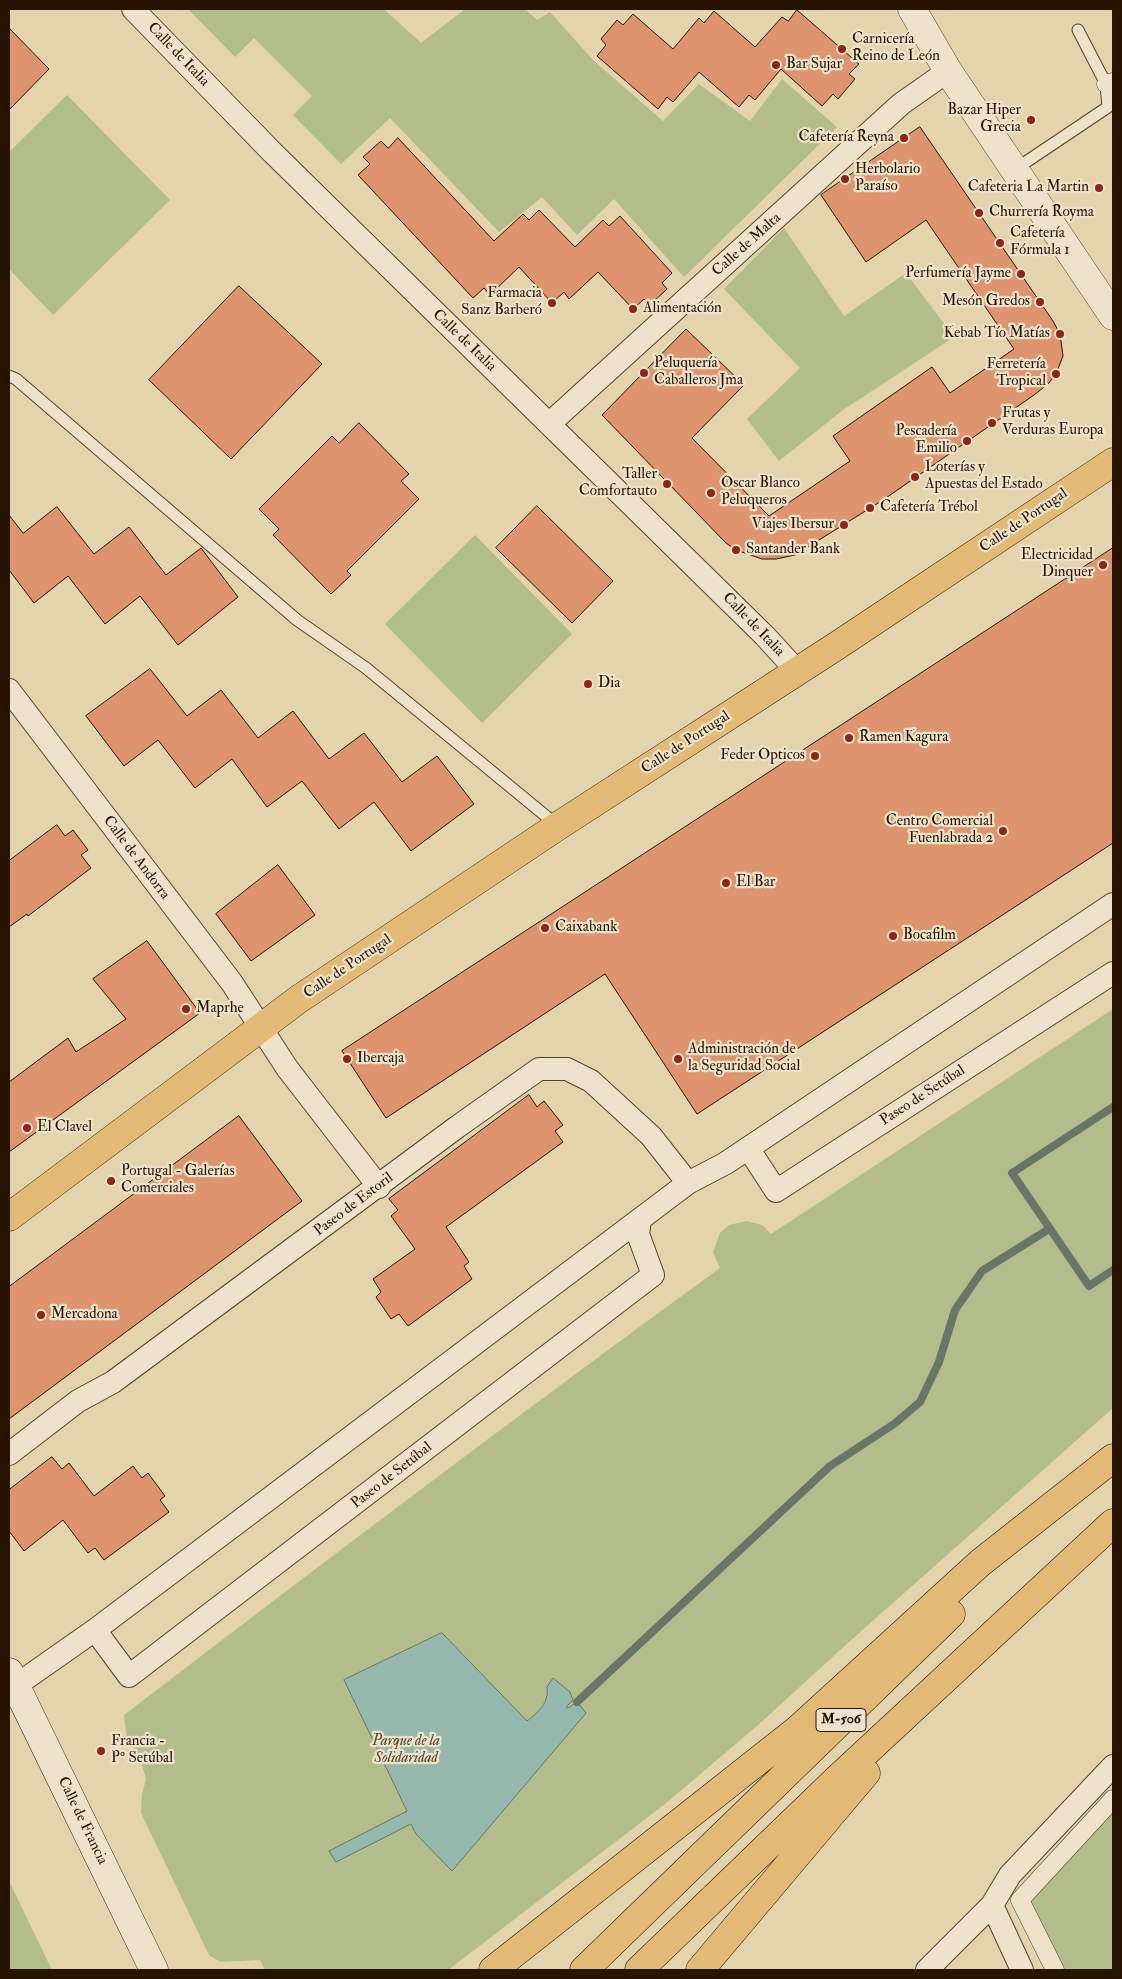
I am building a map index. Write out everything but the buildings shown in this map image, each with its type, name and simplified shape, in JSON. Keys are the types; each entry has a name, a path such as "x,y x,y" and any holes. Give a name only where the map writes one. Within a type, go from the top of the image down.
{"main road":[{"name":"Calle de Portugal","path":"9,1217 260,1027 558,826 1113,462"},
{"path":"493,1970 797,1730 980,1563 1106,1464"},
{"name":"M-506","path":"584,1970 1106,1464"},
{"name":"M-506","path":"639,1970 836,1780 1113,1523"},
{"path":"700,1970 964,1660"}],"street":[{"name":"Calle de Italia","path":"133,9 272,152 765,636 797,671"},
{"path":"912,9 948,71 1113,316"},
{"name":"Calle de Malta","path":"549,424 901,104 948,71"},
{"name":"Calle de Andorra","path":"9,690 232,983 260,1027"},
{"path":"12,1679 96,1630 688,1183 726,1163 1113,904"},
{"name":"Paseo de Setúbal","path":"748,1148 776,1191 1113,972"},
{"path":"260,1027 288,1068 379,1187"},
{"name":"Paseo de Estoril","path":"9,1454 78,1401 112,1382 379,1187 457,1127 539,1070 567,1069 591,1081 651,1136 688,1183"},
{"name":"Paseo de Setúbal","path":"96,1630 129,1676 654,1275 638,1234 640,1220"},
{"name":"Calle de Francia","path":"12,1679 154,1970"},
{"path":"928,1970 992,1905 1010,1875 1113,1766"},
{"path":"1055,1970 1020,1900 1113,1799"},
{"path":"992,1905 1022,1970"}],"lane":[{"path":"1014,170 1108,107 1110,83 1078,30"},
{"path":"9,376 24,386 297,620 366,668 558,826"}],"green space":[{"path":"188,9 384,9 421,43 465,9 525,9 537,20 550,12 594,61 663,121 699,84 750,121 782,79 837,127 684,277 614,199 577,235 542,197 499,232 390,118 341,164 293,115 312,96 254,38 235,57"},
{"path":"67,95 170,200 53,315 9,269 9,152"},
{"path":"784,228 844,316 906,273 954,337 843,410 779,461 747,419 800,368 724,289"},
{"path":"475,535 572,634 482,723 385,624"},
{"name":"Parque de la Solidaridad","path":"1113,1009 1113,1408 757,1726 665,1804 448,1970 265,1970 260,1960 220,1962 209,1955 141,1813 142,1794 146,1779 140,1758 127,1738 124,1715 420,1490 720,1268 713,1252 720,1233 729,1225 747,1221 762,1225 771,1234"},
{"path":"1113,1806 1113,1970 1063,1970 1028,1898"},
{"path":"9,1881 52,1970 9,1970"}],"water":[{"path":"442,1633 527,1721 542,1707 546,1698 547,1687 553,1678 570,1692 573,1700 566,1707 568,1708 577,1702 586,1713 452,1871 416,1834 411,1824 336,1862 329,1851 407,1811 344,1680"}],"waterway":[{"path":"1113,1107 1012,1173 1089,1286 1113,1270"},
{"path":"577,1702 830,1466 894,1424 920,1402 939,1362 955,1310 982,1271 1049,1229"}],"place":[{"name":"Carnicería Reino de León","path":"842,49"},
{"name":"Bar Sujar","path":"776,65"},
{"name":"Bazar Hiper Grecia","path":"1031,120"},
{"name":"Cafetería Reyna","path":"904,138"},
{"name":"Herbolario Paraíso","path":"845,179"},
{"name":"Cafeteria La Martin","path":"1099,188"},
{"name":"Churrería Royma","path":"979,213"},
{"name":"Cafetería Fórmula 1","path":"1000,243"},
{"name":"Perfumería Jayme","path":"1021,274"},
{"name":"Mesón Gredos","path":"1040,302"},
{"name":"Farmacia Sanz Barberó","path":"552,303"},
{"name":"Alimentación","path":"633,309"},
{"name":"Kebab Tío Matías","path":"1060,334"},
{"name":"Peluquería Caballeros Jma","path":"644,373"},
{"name":"Ferretería Tropical","path":"1056,374"},
{"name":"Frutas y Verduras Europa","path":"992,423"},
{"name":"Pescadería Emilio","path":"967,441"},
{"name":"Loterías y Apuestas del Estado","path":"915,477"},
{"name":"Taller Comfortauto","path":"667,484"},
{"name":"Oscar Blanco Peluqueros","path":"711,493"},
{"name":"Cafetería Trébol","path":"870,508"},
{"name":"Viajes Ibersur","path":"844,525"},
{"name":"Santander Bank","path":"736,550"},
{"name":"Electricidad Dinquer","path":"1103,565"},
{"name":"Dia","path":"588,684"},
{"name":"Ramen Kagura","path":"849,738"},
{"name":"Feder Opticos","path":"815,756"},
{"name":"Centro Comercial Fuenlabrada 2","path":"1003,831"},
{"name":"El Bar","path":"726,883"},
{"name":"Caixabank","path":"545,928"},
{"name":"Bocafilm","path":"893,936"},
{"name":"Maprhe","path":"186,1009"},
{"name":"Ibercaja","path":"347,1059"},
{"name":"Administración de la Seguridad Social","path":"678,1059"},
{"name":"El Clavel","path":"27,1128"},
{"name":"Portugal - Galerías Comerciales","path":"111,1181"},
{"name":"Mercadona","path":"41,1315"},
{"name":"Francia - Pº Setúbal","path":"101,1751"}]}
